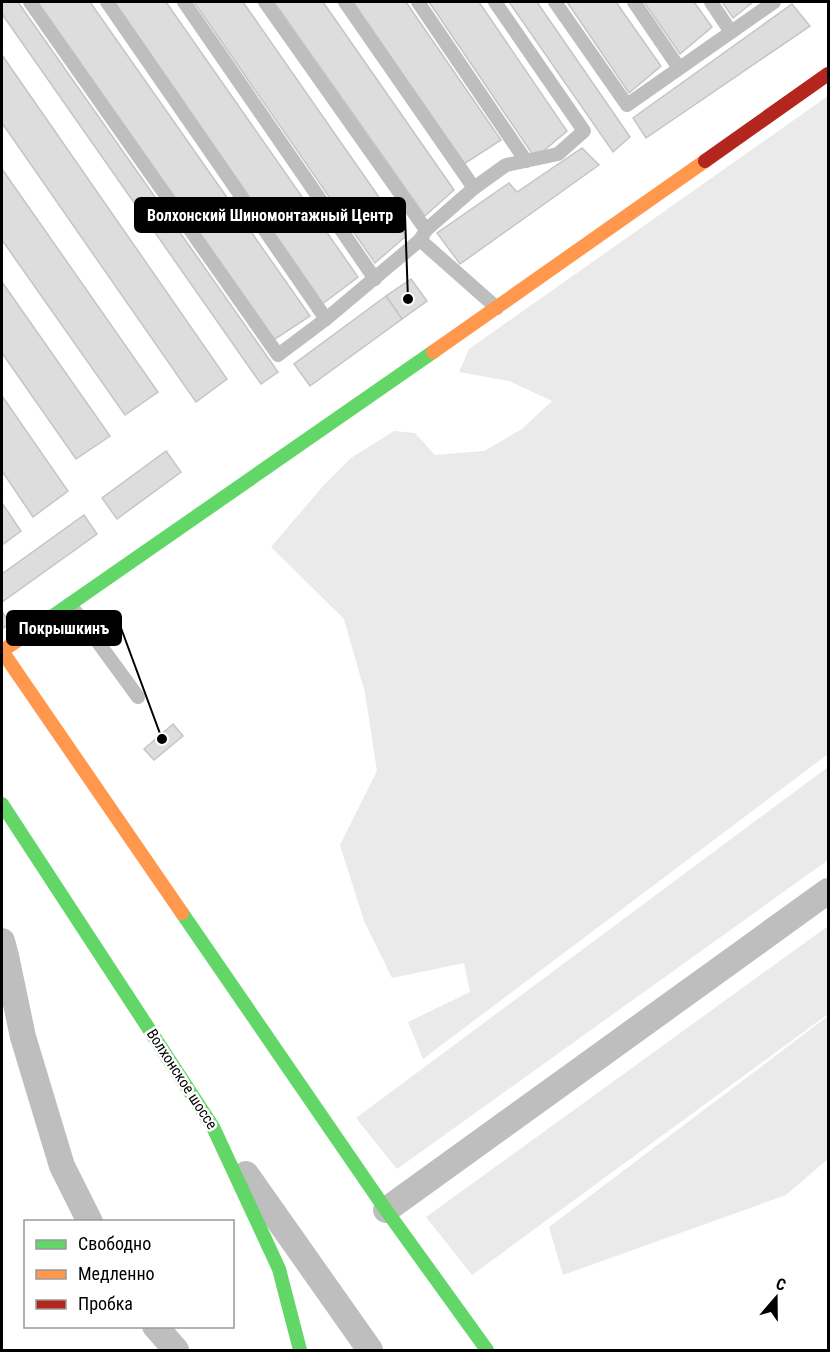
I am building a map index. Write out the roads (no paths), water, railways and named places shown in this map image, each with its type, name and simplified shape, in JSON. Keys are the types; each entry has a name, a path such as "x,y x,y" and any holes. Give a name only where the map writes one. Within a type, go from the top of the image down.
{"street":[{"path":"487,1350 386,1210 2,651 497,308 828,74"},
{"name":"Волхонское шоссе","path":"2,804 213,1127 370,1350"},
{"path":"386,1210 828,891"},
{"path":"2,941 23,1037 62,1166 89,1220"},
{"path":"213,1127 279,1269 300,1350"},
{"path":"157,1328 176,1350"}],"lane":[{"path":"30,2 278,355 375,279 474,188 506,165 558,154 584,131 495,2"},
{"path":"107,2 326,319"},
{"path":"184,2 375,279"},
{"path":"265,2 423,235 497,308"},
{"path":"345,2 474,188"},
{"path":"418,2 526,161"},
{"path":"555,2 627,105 774,2"},
{"path":"634,2 679,68"},
{"path":"711,2 731,32"},
{"path":"70,604 138,697"}],"place":[{"name":"Волхонский Шиномонтажный Центр","path":"408,299"},
{"name":"Покрышкинъ","path":"162,739"}]}
